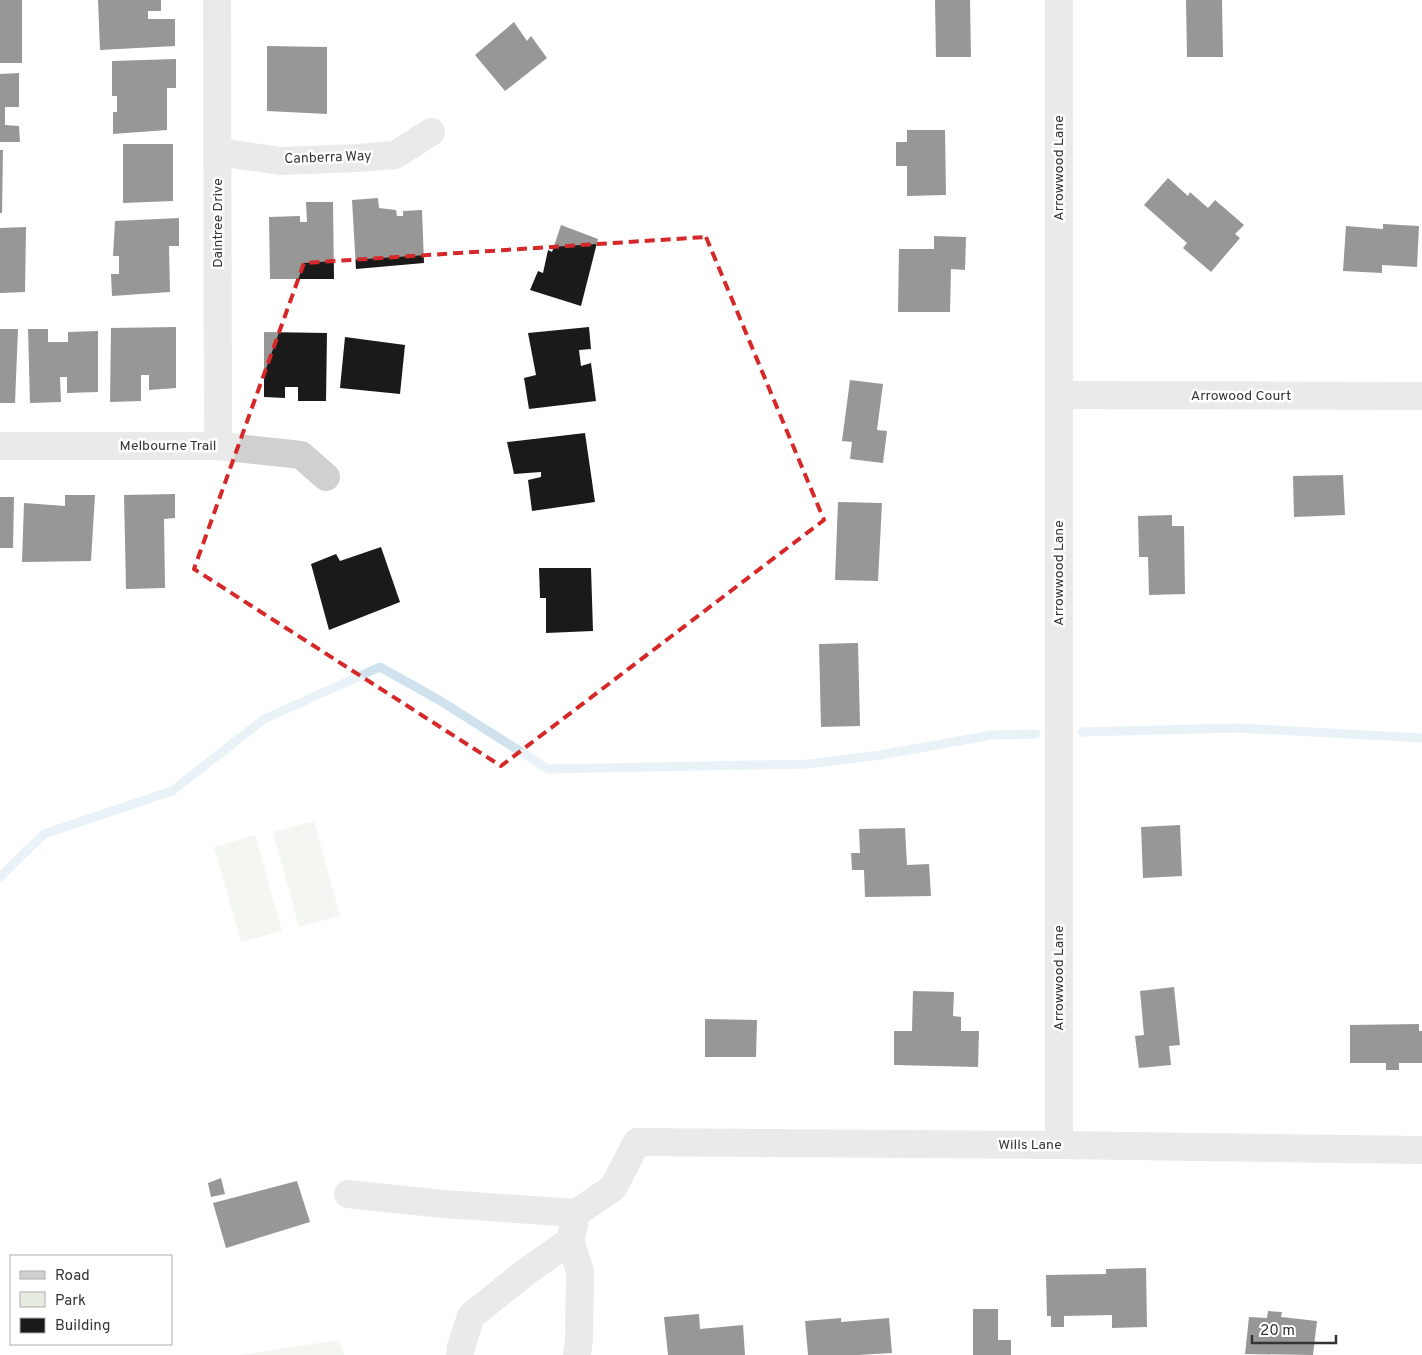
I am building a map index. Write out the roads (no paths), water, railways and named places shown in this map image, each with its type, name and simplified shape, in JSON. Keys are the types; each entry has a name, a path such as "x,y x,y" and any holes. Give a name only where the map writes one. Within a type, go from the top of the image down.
{"street":[{"name":"Daintree Drive","path":"217,0 218,446"},
{"name":"Arrowwood Lane","path":"1059,0 1059,1145"},
{"name":"Canberra Way","path":"218,152 280,161 395,155 431,132"},
{"name":"Arrowood Court","path":"1059,395 1422,396"},
{"name":"Melbourne Trail","path":"0,446 218,446 301,455 326,478"},
{"name":"Wills Lane","path":"576,1213 613,1188 637,1142 1422,1150"},
{"path":"348,1194 443,1204 576,1213 570,1241 580,1271 579,1339 576,1355"},
{"path":"460,1355 471,1316 527,1271 570,1241"}],"waterway":[{"path":"0,877 44,834 172,791 264,719 380,667 439,700 548,769 809,764 880,755 992,735 1036,734"},
{"path":"1082,732 1237,728 1422,738"}]}
